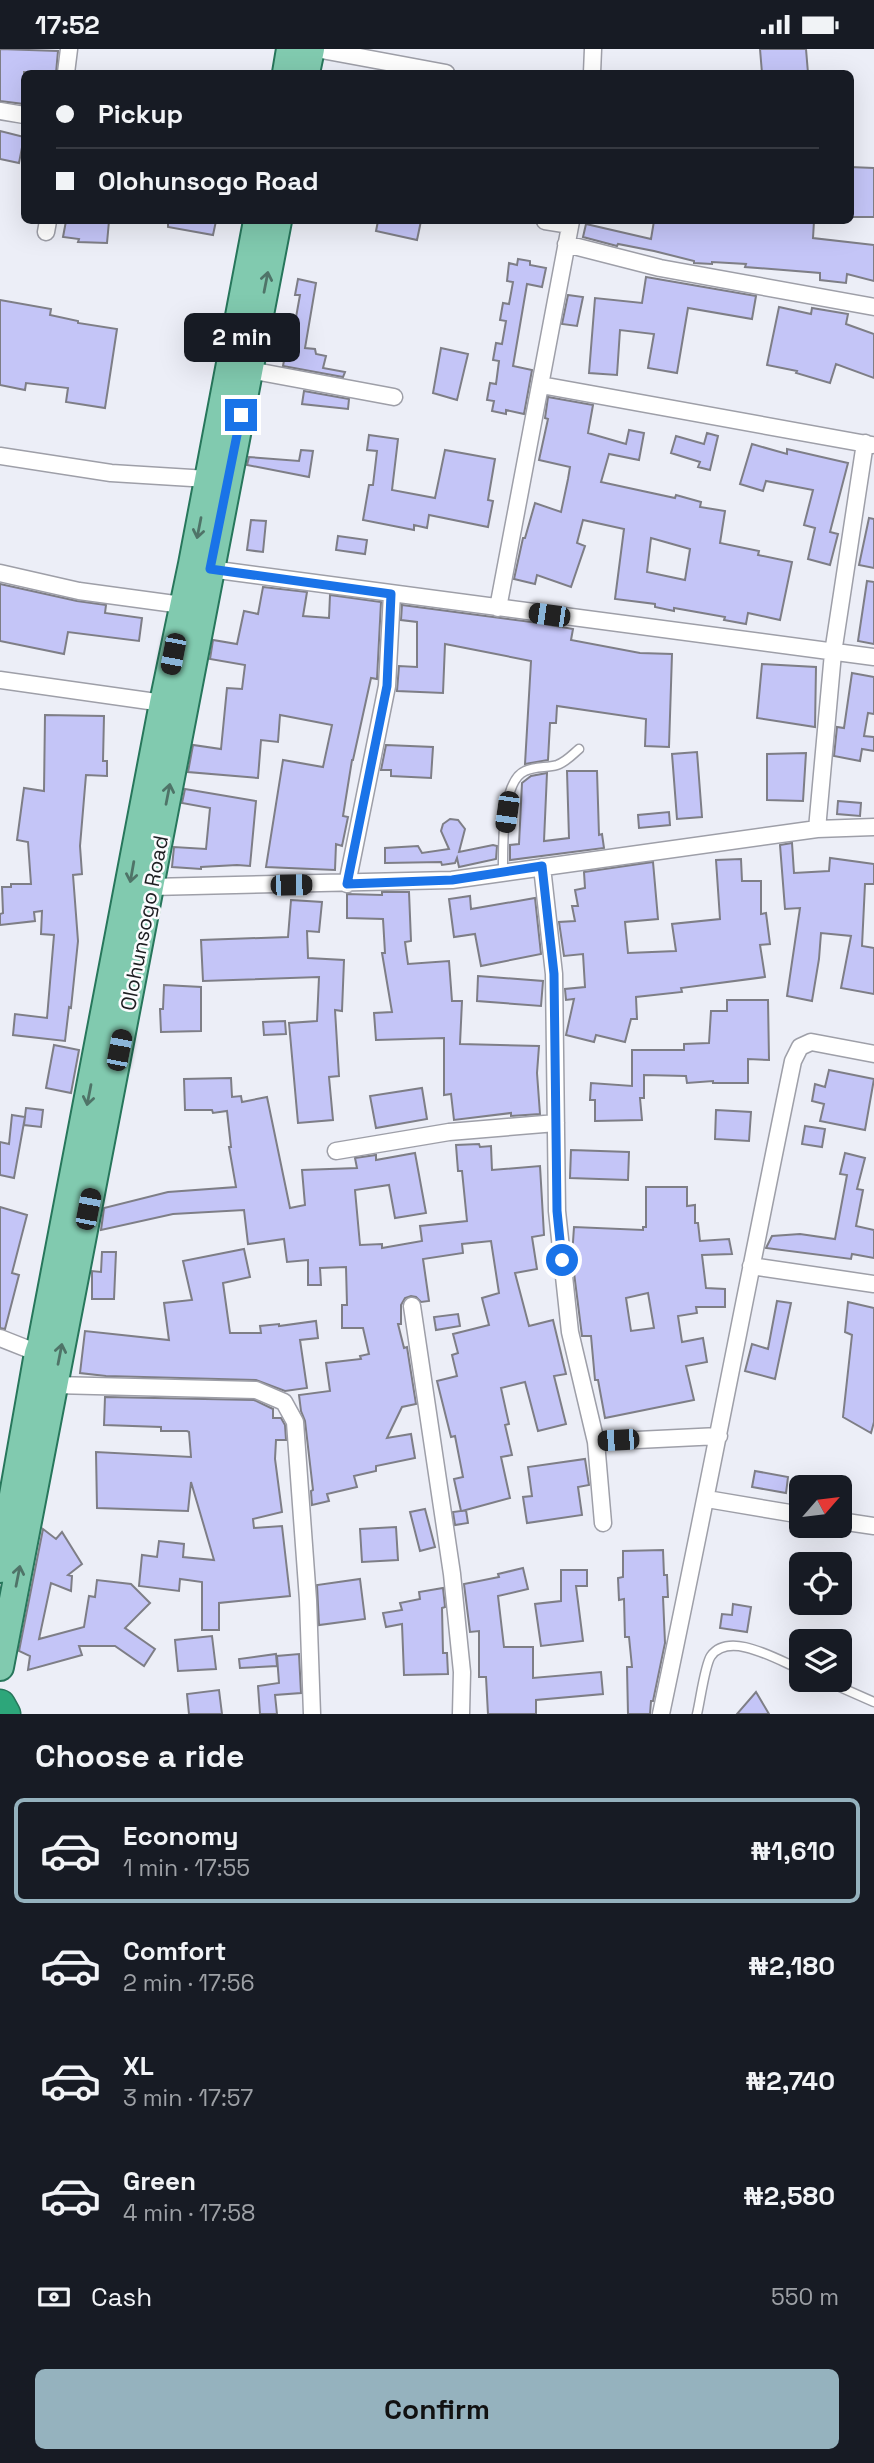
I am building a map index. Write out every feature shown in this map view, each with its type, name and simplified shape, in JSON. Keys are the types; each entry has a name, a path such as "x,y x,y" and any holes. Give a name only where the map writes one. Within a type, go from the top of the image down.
{"highway":[{"path":"0,1705 5,1714"}],"main road":[{"path":"286,70 290,49"},
{"path":"307,70 313,49"},
{"name":"Olohunsogo Road","path":"0,1667 54,1385 163,703 256,224"},
{"name":"Olohunsogo Road","path":"0,1569 7,1493 38,1353 151,887 277,224"}],"street":[{"path":"66,70 69,49"},
{"path":"313,49 429,70"},
{"path":"592,70 593,49"},
{"path":"0,111 21,114"},
{"path":"498,608 571,224"},
{"path":"566,244 660,268 874,307"},
{"path":"249,370 394,397"},
{"path":"541,385 869,444 833,653 817,829"},
{"path":"0,456 111,473 208,479"},
{"path":"210,569 874,657"},
{"path":"0,573 79,591 182,605"},
{"path":"347,884 387,686 391,594"},
{"path":"0,680 163,703"},
{"path":"151,887 452,880 817,829 874,827"},
{"path":"542,866 554,974 557,1211 570,1332 596,1441 603,1523"},
{"path":"661,1714 707,1499 727,1382 793,1061 800,1047 811,1042 874,1053"},
{"path":"336,1151 449,1132 556,1123"},
{"path":"751,1266 874,1284"},
{"path":"412,1306 452,1574 462,1672 461,1714"},
{"path":"0,1338 38,1353"},
{"path":"54,1385 256,1390 284,1402 295,1422 313,1714"},
{"path":"596,1441 719,1436"},
{"path":"707,1499 789,1513"},
{"path":"852,1523 874,1526"}],"lane":[{"path":"503,873 510,788 516,778 524,771 558,765 579,749"},
{"path":"697,1714 710,1657 719,1649 729,1644 745,1646 789,1665"},
{"path":"851,1692 874,1702"}],"building":[{"path":"0,49 58,51 56,70 21,70 21,104 0,101"},
{"path":"760,49 806,49 808,70 762,70"},
{"path":"0,131 21,136 19,163 0,159"},
{"path":"854,167 874,168 874,217 854,217"},
{"path":"65,224 109,224 107,243 78,242 79,239 63,237"},
{"path":"168,224 215,224 213,235 168,227"},
{"path":"377,224 420,224 417,240 376,231"},
{"path":"586,224 651,239 654,224 814,224 813,238 874,245 874,281 847,274 846,283 820,280 820,273 745,267 746,264 694,263 654,251 618,244 617,246 583,237"},
{"path":"518,259 546,268 542,287 527,284 513,366 532,370 524,414 506,410 506,414 492,411 494,401 487,400 490,383 496,384 499,361 493,360 496,343 502,344 506,321 500,320 503,303 509,304 513,282 507,281 509,263 517,265"},
{"path":"646,277 756,296 752,319 688,308 677,373 648,368 654,334 620,330 617,375 589,373 595,298 642,303"},
{"path":"298,279 316,283 305,348 315,349 316,354 326,356 323,368 345,372 343,377 283,366 289,333 293,334 300,295 295,295"},
{"path":"568,295 583,297 577,326 562,324"},
{"path":"0,300 51,309 50,315 78,323 117,329 105,408 66,402 68,388 26,383 25,390 0,385"},
{"path":"779,307 811,314 812,308 848,314 846,324 874,334 874,378 836,364 830,383 796,373 797,371 767,365"},
{"path":"441,348 468,354 457,400 433,393"},
{"path":"304,391 349,399 348,409 302,404"},
{"path":"548,397 593,405 588,433 626,444 629,430 644,433 639,460 609,454 601,482 675,498 676,495 701,502 700,507 725,511 720,543 759,551 758,555 792,562 780,620 748,613 746,624 724,620 725,617 674,608 674,611 655,607 655,604 615,599 624,529 583,520 577,543 585,546 571,587 537,575 535,584 514,579 523,538 535,503 561,512 568,479 570,467 539,460 548,419 545,418","holes":["651,538 690,549 685,580 647,572"]},
{"path":"707,433 718,436 710,470 698,467 700,462 671,453 676,436 704,444"},
{"path":"369,435 398,439 392,490 435,498 445,450 495,459 488,500 493,501 488,527 429,515 427,528 414,525 414,530 363,520 369,485 373,485 377,451 367,450"},
{"path":"752,444 787,454 787,449 848,463 830,532 838,534 830,565 808,559 815,528 804,525 813,490 766,481 763,491 740,484"},
{"path":"301,450 313,451 309,477 247,465 249,457 299,461"},
{"path":"869,518 874,519 874,568 859,565"},
{"path":"251,520 266,521 263,552 247,550"},
{"path":"338,536 367,540 365,554 336,550"},
{"path":"867,581 874,582 874,644 858,641"},
{"path":"0,584 106,605 105,613 142,618 139,641 68,632 64,654 0,641"},
{"path":"263,587 307,592 303,616 329,618 330,595 381,602 377,679 371,678 352,760 343,816 348,817 342,846 336,844 335,870 266,867 283,760 323,767 332,725 280,715 278,742 261,740 258,778 188,772 193,745 221,749 227,688 242,689 245,665 210,659 213,640 237,644 244,611 258,614"},
{"path":"402,605 573,629 571,640 640,653 672,654 669,747 645,746 646,719 557,706 556,723 550,723 548,760 525,764 531,661 445,644 443,693 397,691 399,666 417,667 417,622 401,620"},
{"path":"762,664 816,667 815,727 757,718"},
{"path":"852,673 874,677 874,714 868,713 864,736 874,737 874,751 862,749 860,761 834,756 837,727 844,728"},
{"path":"45,715 104,716 103,761 107,761 107,776 86,775 80,846 82,874 73,875 78,941 65,1041 13,1035 15,1014 47,1018 54,935 41,934 42,911 34,912 35,921 0,925 0,914 3,913 2,887 31,884 28,842 17,840 24,788 44,791"},
{"path":"386,745 433,747 431,778 391,776 391,770 381,770"},
{"path":"697,752 702,817 677,819 672,754"},
{"path":"806,753 803,801 767,800 767,754"},
{"path":"567,771 597,771 599,835 602,834 604,848 510,860 510,845 519,844 522,783 531,776 547,773 544,841 569,838"},
{"path":"185,789 256,801 250,866 201,869 172,867 174,847 206,849 210,808 182,803"},
{"path":"838,801 861,803 860,816 837,814"},
{"path":"669,812 670,825 639,828 638,815"},
{"path":"450,819 458,820 465,829 459,852 493,845 497,846 496,859 459,867 457,858 455,863 442,865 441,862 385,863 385,848 418,846 422,853 449,849 441,831 443,824"},
{"path":"792,843 794,873 829,871 830,858 874,864 874,884 865,884 862,946 874,948 874,994 841,988 851,936 821,933 812,1001 787,996 800,908 785,909 780,845"},
{"path":"741,859 742,881 761,881 761,914 766,913 770,944 760,945 765,977 681,988 682,992 636,997 637,1019 631,1019 625,1042 596,1035 594,1042 566,1035 574,999 566,1000 565,989 585,987 583,954 564,956 559,922 575,921 572,906 578,906 575,890 585,888 584,872 653,862 658,919 625,922 628,953 676,951 672,924 720,919 716,860"},
{"path":"382,892 409,892 411,941 405,942 408,964 449,961 452,1001 462,1001 460,1044 539,1046 537,1073 540,1114 511,1116 511,1113 454,1120 451,1094 444,1095 444,1038 376,1040 374,1013 392,1012 382,953 385,953 383,919 347,918 347,894 382,895"},
{"path":"470,896 471,909 535,898 541,954 481,966 475,934 454,937 449,899"},
{"path":"291,900 322,902 319,932 307,931 308,958 344,960 342,1011 335,1010 339,1076 329,1077 333,1120 298,1123 289,1023 317,1021 319,977 203,981 201,940 288,937"},
{"path":"478,976 543,981 541,1006 477,1001"},
{"path":"164,985 201,987 201,1031 161,1032 160,1009 163,1009"},
{"path":"727,1000 768,1000 769,1060 748,1059 748,1083 687,1083 686,1076 644,1075 644,1098 640,1098 642,1120 595,1121 595,1100 590,1100 591,1083 632,1086 632,1050 684,1050 684,1044 709,1043 711,1011 727,1011"},
{"path":"285,1021 286,1034 264,1035 263,1022"},
{"path":"54,1045 79,1050 71,1093 46,1088"},
{"path":"829,1070 874,1079 865,1130 820,1121 824,1104 812,1101 815,1084 825,1087"},
{"path":"231,1078 232,1097 241,1096 242,1102 267,1097 290,1208 305,1205 302,1170 357,1168 355,1158 376,1155 376,1160 415,1153 426,1213 395,1218 389,1185 355,1190 360,1245 382,1244 382,1248 422,1241 420,1226 467,1221 462,1171 458,1171 456,1145 491,1146 492,1170 540,1166 544,1235 532,1237 537,1269 515,1273 529,1326 553,1320 566,1374 554,1376 566,1424 538,1431 525,1382 501,1388 512,1455 501,1457 510,1498 462,1511 466,1510 468,1523 455,1525 453,1512 461,1511 454,1479 463,1477 455,1436 451,1437 437,1381 457,1376 452,1355 458,1353 453,1334 489,1325 482,1298 499,1293 491,1241 462,1244 463,1253 423,1259 429,1301 421,1302 411,1296 405,1298 401,1305 401,1324 398,1324 404,1348 407,1347 416,1404 402,1407 387,1438 411,1434 415,1458 376,1466 376,1471 354,1476 357,1487 327,1494 329,1501 312,1505 313,1490 305,1421 299,1395 330,1391 326,1363 361,1359 360,1356 369,1354 363,1328 342,1328 342,1305 347,1305 346,1267 320,1268 321,1285 308,1285 308,1260 287,1262 284,1239 248,1244 244,1210 173,1214 101,1230 104,1208 168,1192 236,1187 229,1147 227,1111 213,1113 212,1110 185,1110 184,1079"},
{"path":"422,1088 427,1119 376,1128 370,1096"},
{"path":"26,1108 43,1110 41,1127 24,1125"},
{"path":"716,1110 751,1112 749,1141 715,1139"},
{"path":"12,1115 25,1117 14,1178 0,1175 0,1142 9,1144"},
{"path":"805,1126 825,1129 822,1147 802,1144"},
{"path":"571,1150 629,1152 628,1180 570,1178"},
{"path":"845,1153 865,1158 857,1189 863,1190 856,1226 874,1230 874,1258 852,1254 851,1259 766,1248 772,1236 800,1234 835,1239 847,1175 840,1174"},
{"path":"646,1187 687,1187 687,1206 695,1205 695,1223 698,1223 700,1241 729,1239 732,1254 702,1255 706,1288 725,1289 725,1307 696,1307 697,1313 678,1316 682,1342 703,1338 707,1362 686,1366 694,1400 605,1418 598,1380 595,1380 591,1336 582,1336 572,1257 574,1227 643,1230 643,1227 646,1227","holes":["648,1293 654,1328 631,1331 626,1298"]},
{"path":"0,1207 27,1215 12,1273 19,1275 5,1329 0,1328"},
{"path":"244,1249 250,1277 223,1283 230,1333 261,1333 260,1326 316,1321 318,1338 300,1340 307,1388 285,1391 256,1380 80,1373 85,1331 169,1340 164,1303 192,1300 183,1261"},
{"path":"102,1252 116,1252 114,1299 92,1299 92,1271 101,1272"},
{"path":"777,1301 791,1303 775,1379 745,1371 752,1344 768,1349"},
{"path":"848,1302 874,1308 874,1422 871,1433 843,1417 852,1335 845,1332"},
{"path":"458,1314 460,1326 436,1330 434,1317"},
{"path":"105,1397 254,1400 273,1409 273,1418 281,1418 285,1425 286,1440 276,1440 275,1459 282,1512 253,1519 254,1528 282,1526 290,1596 219,1603 219,1630 202,1630 202,1582 180,1579 179,1591 139,1586 142,1555 157,1557 159,1541 184,1544 183,1557 214,1560 191,1482 188,1511 97,1508 96,1452 191,1457 187,1431 161,1431 161,1427 104,1425"},
{"path":"585,1459 589,1485 578,1487 582,1515 527,1523 523,1497 532,1496 528,1467"},
{"path":"755,1471 788,1477 786,1493 752,1487"},
{"path":"425,1509 435,1547 420,1551 410,1512"},
{"path":"396,1527 398,1560 362,1562 360,1529"},
{"path":"43,1529 56,1539 62,1532 82,1564 68,1575 72,1576 71,1591 51,1583 39,1639 84,1627 89,1596 95,1597 97,1580 131,1584 150,1603 125,1628 155,1649 144,1666 115,1646 79,1646 82,1655 28,1670 30,1656 19,1651"},
{"path":"663,1550 668,1597 663,1597 665,1643 653,1701 650,1714 628,1714 627,1667 632,1667 629,1637 625,1637 624,1599 619,1600 618,1578 623,1577 623,1551"},
{"path":"523,1568 528,1589 498,1596 504,1647 533,1647 533,1678 601,1672 603,1694 536,1700 536,1714 488,1714 486,1677 479,1677 479,1631 470,1632 464,1584 499,1577 498,1574"},
{"path":"561,1570 587,1570 587,1586 576,1586 583,1641 541,1646 535,1604 561,1601"},
{"path":"360,1579 365,1619 319,1625 317,1585"},
{"path":"443,1588 443,1653 447,1653 448,1674 404,1675 402,1624 386,1627 383,1613 402,1610 400,1603 420,1599 419,1592"},
{"path":"733,1604 751,1607 747,1632 720,1628 722,1614 732,1615"},
{"path":"212,1636 216,1669 178,1671 175,1640"},
{"path":"276,1654 277,1666 240,1668 239,1659"},
{"path":"299,1654 301,1693 275,1695 277,1714 260,1714 258,1686 279,1683 277,1656"},
{"path":"219,1690 222,1714 189,1714 187,1694"},
{"path":"756,1692 769,1714 737,1714"}],"route":[{"path":"241,415 210,569 391,594 387,686 347,884 452,880 542,866 554,974 557,1211 562,1260"}]}
